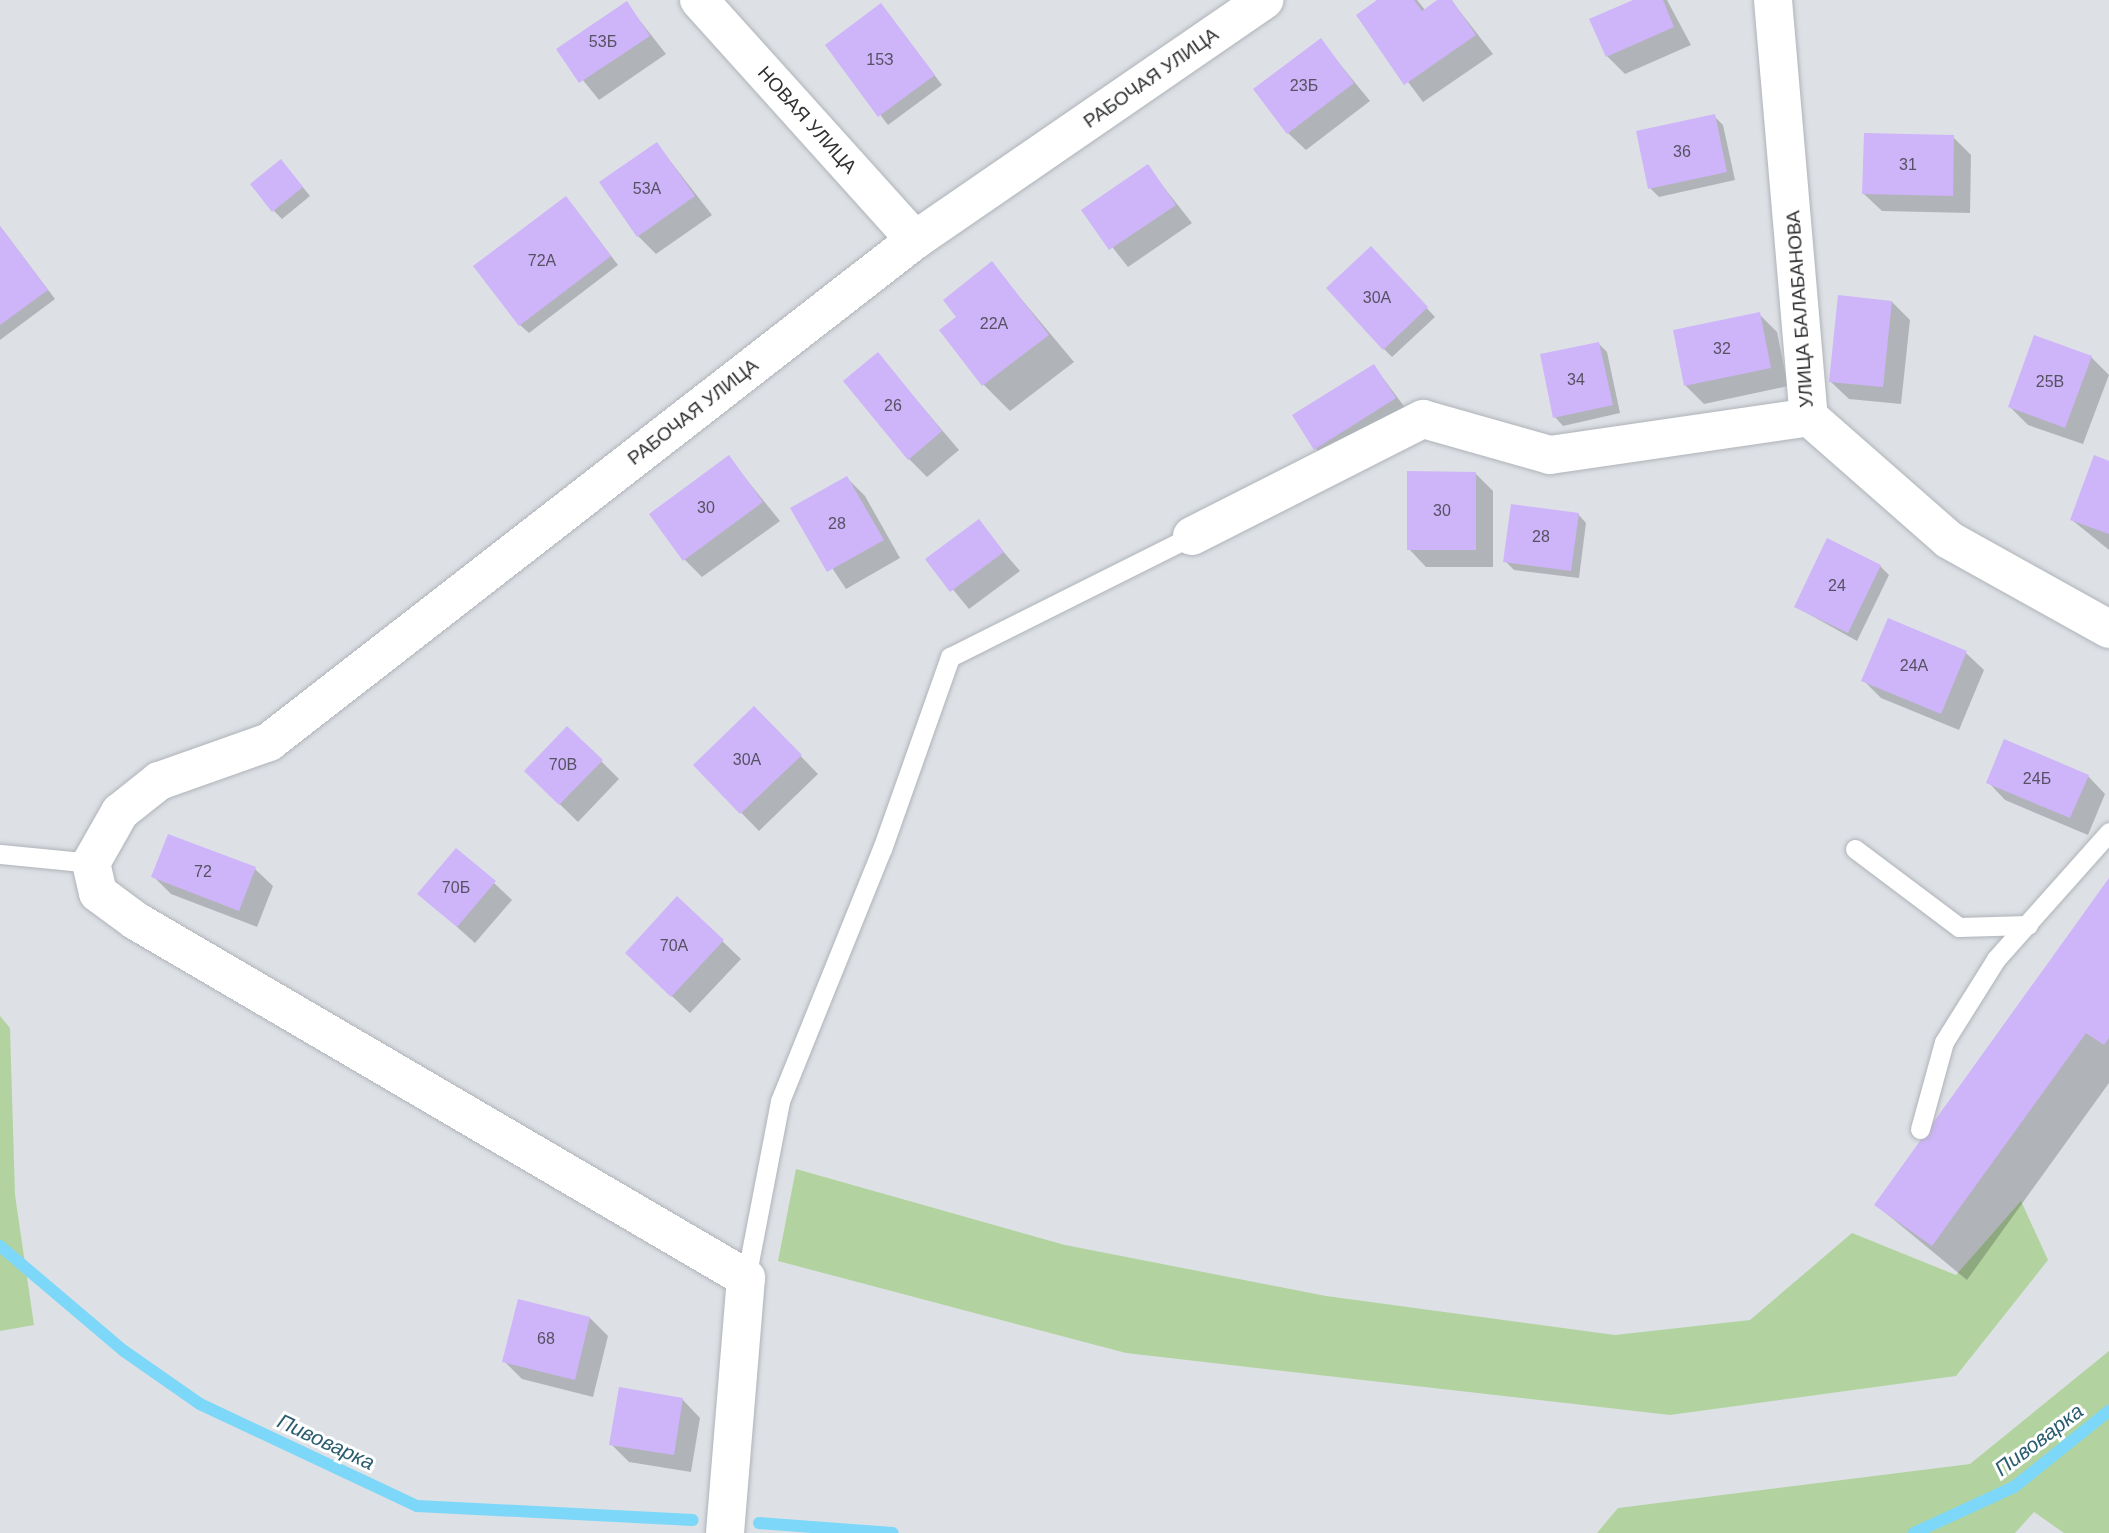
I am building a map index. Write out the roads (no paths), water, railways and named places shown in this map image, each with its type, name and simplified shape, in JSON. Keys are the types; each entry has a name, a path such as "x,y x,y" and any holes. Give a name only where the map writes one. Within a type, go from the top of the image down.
{"street":[{"name":"НОВАЯ УЛИЦА","path":"699,0 915,240"},
{"name":"РАБОЧАЯ УЛИЦА","path":"91,863 120,812 159,781 269,742 915,240 1264,0"},
{"name":"УЛИЦА БАЛАБАНОВА","path":"1773,0 1809,417 1949,540 2109,629"},
{"path":"1192,536 1423,419 1550,455 1809,417"},
{"path":"91,863 99,893 136,921 746,1278 725,1533"}],"lane":[{"path":"746,1278 780,1101 882,849 950,657 1192,536"},
{"path":"1920,1129 1944,1042 1997,959 2109,832"},
{"path":"1855,849 1959,927 2028,925"},
{"path":"0,854 91,863"}],"waterway":[{"name":"Пивоварка","path":"0,1246 124,1351 200,1404 417,1506 693,1520"},
{"name":"Пивоварка","path":"1914,1533 2014,1487 2109,1411"},
{"name":"Пивоварка","path":"759,1523 893,1533"}]}
